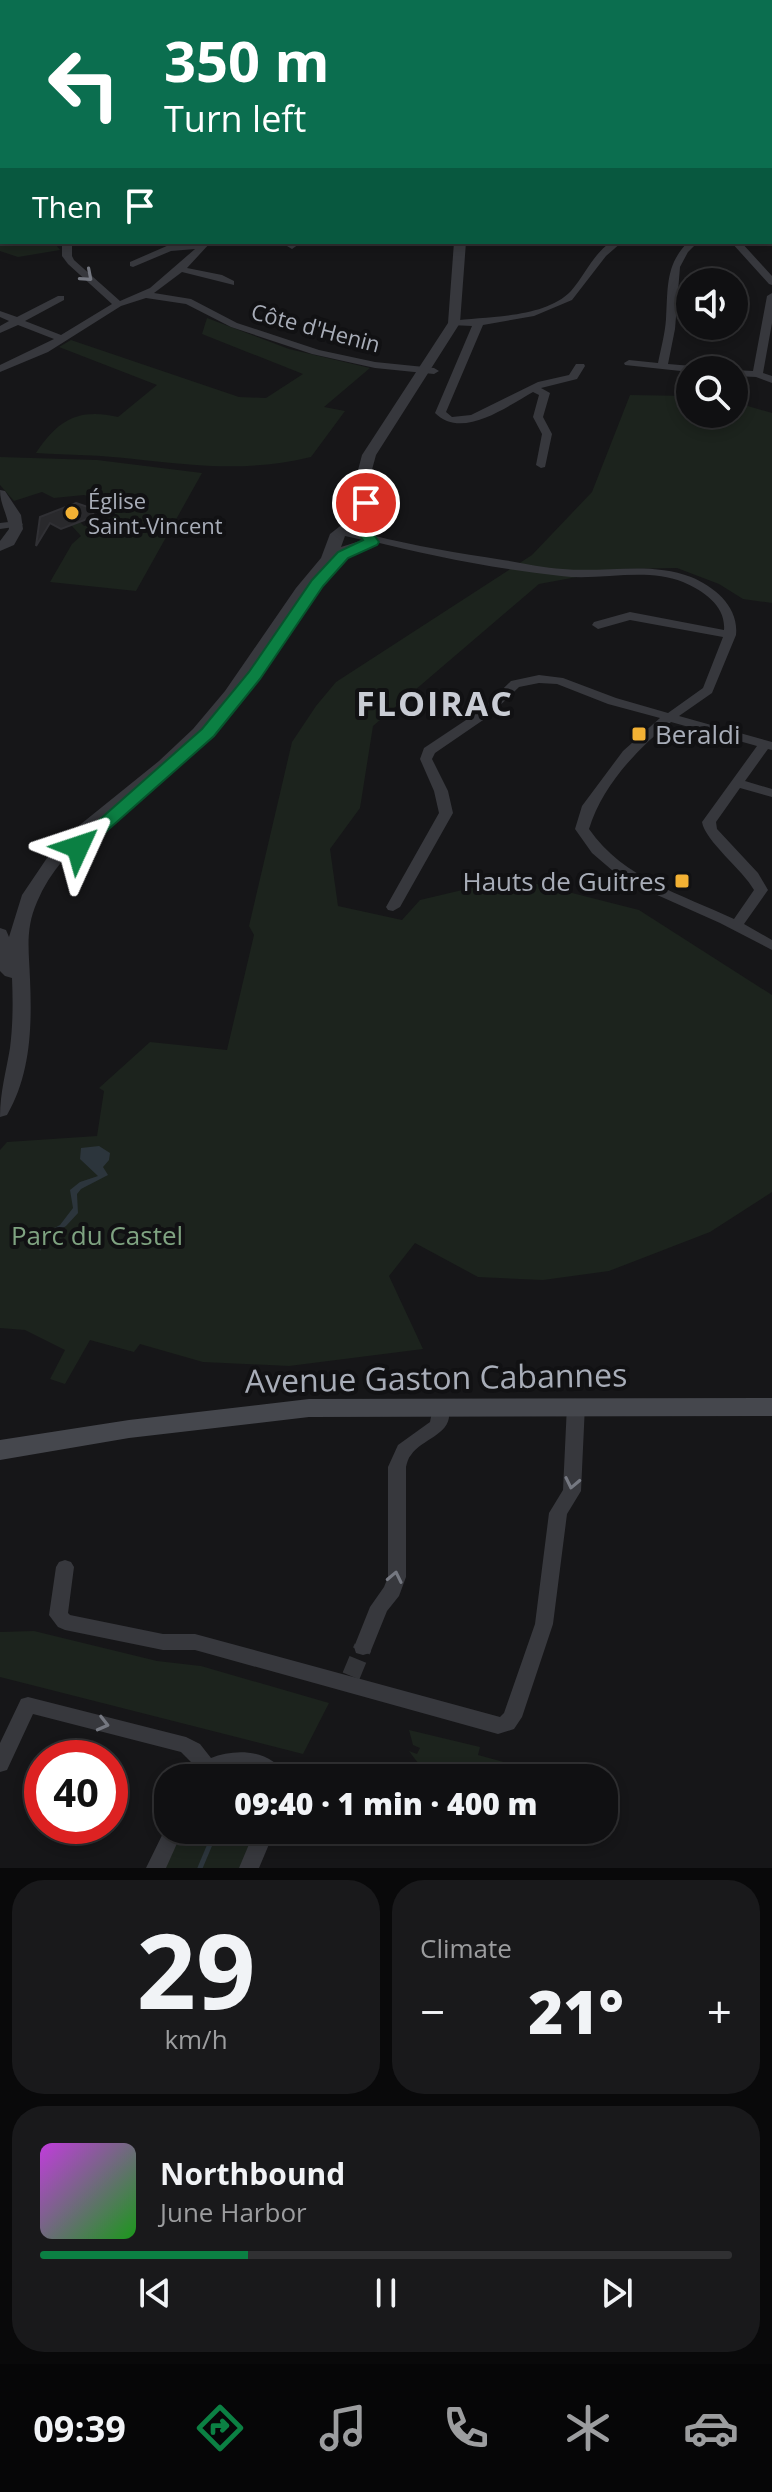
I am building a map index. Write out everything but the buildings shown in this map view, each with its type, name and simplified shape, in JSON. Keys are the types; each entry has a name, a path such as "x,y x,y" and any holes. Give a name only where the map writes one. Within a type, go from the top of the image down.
{"main road":[{"name":"Avenue Gaston Cabannes","path":"0,1450 276,1410 576,1405 772,1407"},
{"name":"Avenue Gaston Cabannes","path":"685,1407 772,1416"}],"street":[{"path":"67,244 67,256 71,262 118,304"},
{"path":"133,264 169,248 205,244"},
{"path":"0,369 62,339 118,304 127,304 145,295 205,244"},
{"path":"364,542 364,514 377,466 458,324 460,244"},
{"path":"458,324 478,324 565,300 599,256 614,244"},
{"path":"662,366 671,314 671,278 674,267 691,244"},
{"path":"738,244 772,282"},
{"path":"179,269 219,277 231,283"},
{"name":"Côte d'Henin","path":"145,295 188,301 234,325 316,352 375,365 430,371"},
{"path":"758,374 772,296"},
{"path":"0,330 61,298"},
{"path":"0,314 62,339"},
{"path":"478,324 440,413 444,418 467,422 511,397 544,383 573,377 580,366"},
{"path":"629,363 676,367"},
{"path":"0,1110 16,1069 21,971 17,954 19,932 24,912 42,877 86,829 161,768 200,731 247,673 300,593 334,553 339,538 351,525 369,455 430,371"},
{"path":"748,374 772,380"},
{"path":"533,389 545,393 538,417 547,434 541,465"},
{"path":"0,494 17,524 14,537 0,547"},
{"path":"0,526 17,524"},
{"path":"339,538 380,547 564,573 643,571 678,576 715,596 729,618 730,635 708,690 628,754 589,806 582,829 593,847 649,888 737,924 772,946"},
{"path":"21,971 28,954 36,912 60,867 95,832 208,733 255,675 318,583 343,555 364,542"},
{"path":"598,625 630,616 730,635"},
{"path":"393,907 446,813 441,791 426,759 429,751 485,713 515,684 539,679 559,681 612,701 768,745 709,822 710,830 765,884 737,924"},
{"path":"736,783 772,793"},
{"path":"0,934 4,964 11,972 21,971"},
{"path":"65,1567 58,1615 65,1622 163,1642 195,1642 350,1680 498,1726 512,1717 544,1624 558,1513 569,1498 574,1480 576,1405"},
{"path":"363,1647 379,1607 392,1591 397,1577 397,1467 404,1450 436,1427 440,1406"},
{"path":"0,1764 28,1705 186,1745 196,1752 199,1764"},
{"path":"230,1764 245,1758 260,1764"},
{"path":"156,1868 167,1844"},
{"path":"249,1868 259,1844"}],"green space":[{"path":"0,244 56,244 60,250 18,257 0,251"},
{"path":"207,318 289,349 370,368 324,407 345,411 311,457 266,465 223,466 36,453 52,432 70,419 91,414 118,417 157,385 59,347 71,340 239,397 266,398 303,374 202,334"},
{"name":"Parc du Castel","path":"630,395 676,396 676,428 748,428 748,406 772,413 772,603 743,599 719,584 677,568 620,569 539,584 373,726 360,808 330,849 338,906 402,920 420,900 513,878 639,910 772,995 772,1192 710,1232 609,1271 543,1280 478,1277 415,1243 389,1276 423,1349 289,1366 203,1362 140,1344 134,1352 90,1340 65,1384 50,1379 65,1350 25,1330 0,1328 0,1150 7,1142 97,1136 104,1091 99,1088 150,1042 227,1050 254,935 249,926 292,742 336,682 532,555 592,492"},
{"path":"0,457 97,460 202,473 136,591 50,582 72,544 81,536 71,525 101,523 117,504 84,495 54,498 42,492 14,501 0,485"},
{"path":"34,1631 157,1661 201,1666 329,1703 303,1754 0,1677 0,1632"},
{"path":"409,1730 480,1747 478,1755 511,1764 420,1764 409,1751 417,1754 420,1748 413,1745"},
{"path":"172,1844 252,1844 242,1868 162,1868"}],"shaded area":[{"path":"99,1146 110,1153 103,1167 108,1175 81,1189 77,1194 78,1213 66,1226 48,1237 40,1251 36,1238 60,1225 73,1208 70,1190 80,1182 98,1176 80,1159 81,1148"}],"waterway":[{"path":"200,1868 210,1844"}],"tunnel":[{"path":"351,1676 363,1647"}],"place":[{"name":"Église Saint-Vincent","path":"72,513"},
{"name":"Beraldi","path":"639,734"},
{"name":"Hauts de Guitres","path":"682,881"}],"district":[{"name":"FLOIRAC","path":"435,703"}],"route":[{"path":"78,847 208,733 255,675 318,583 343,555 372,542 362,529 366,503"}]}
